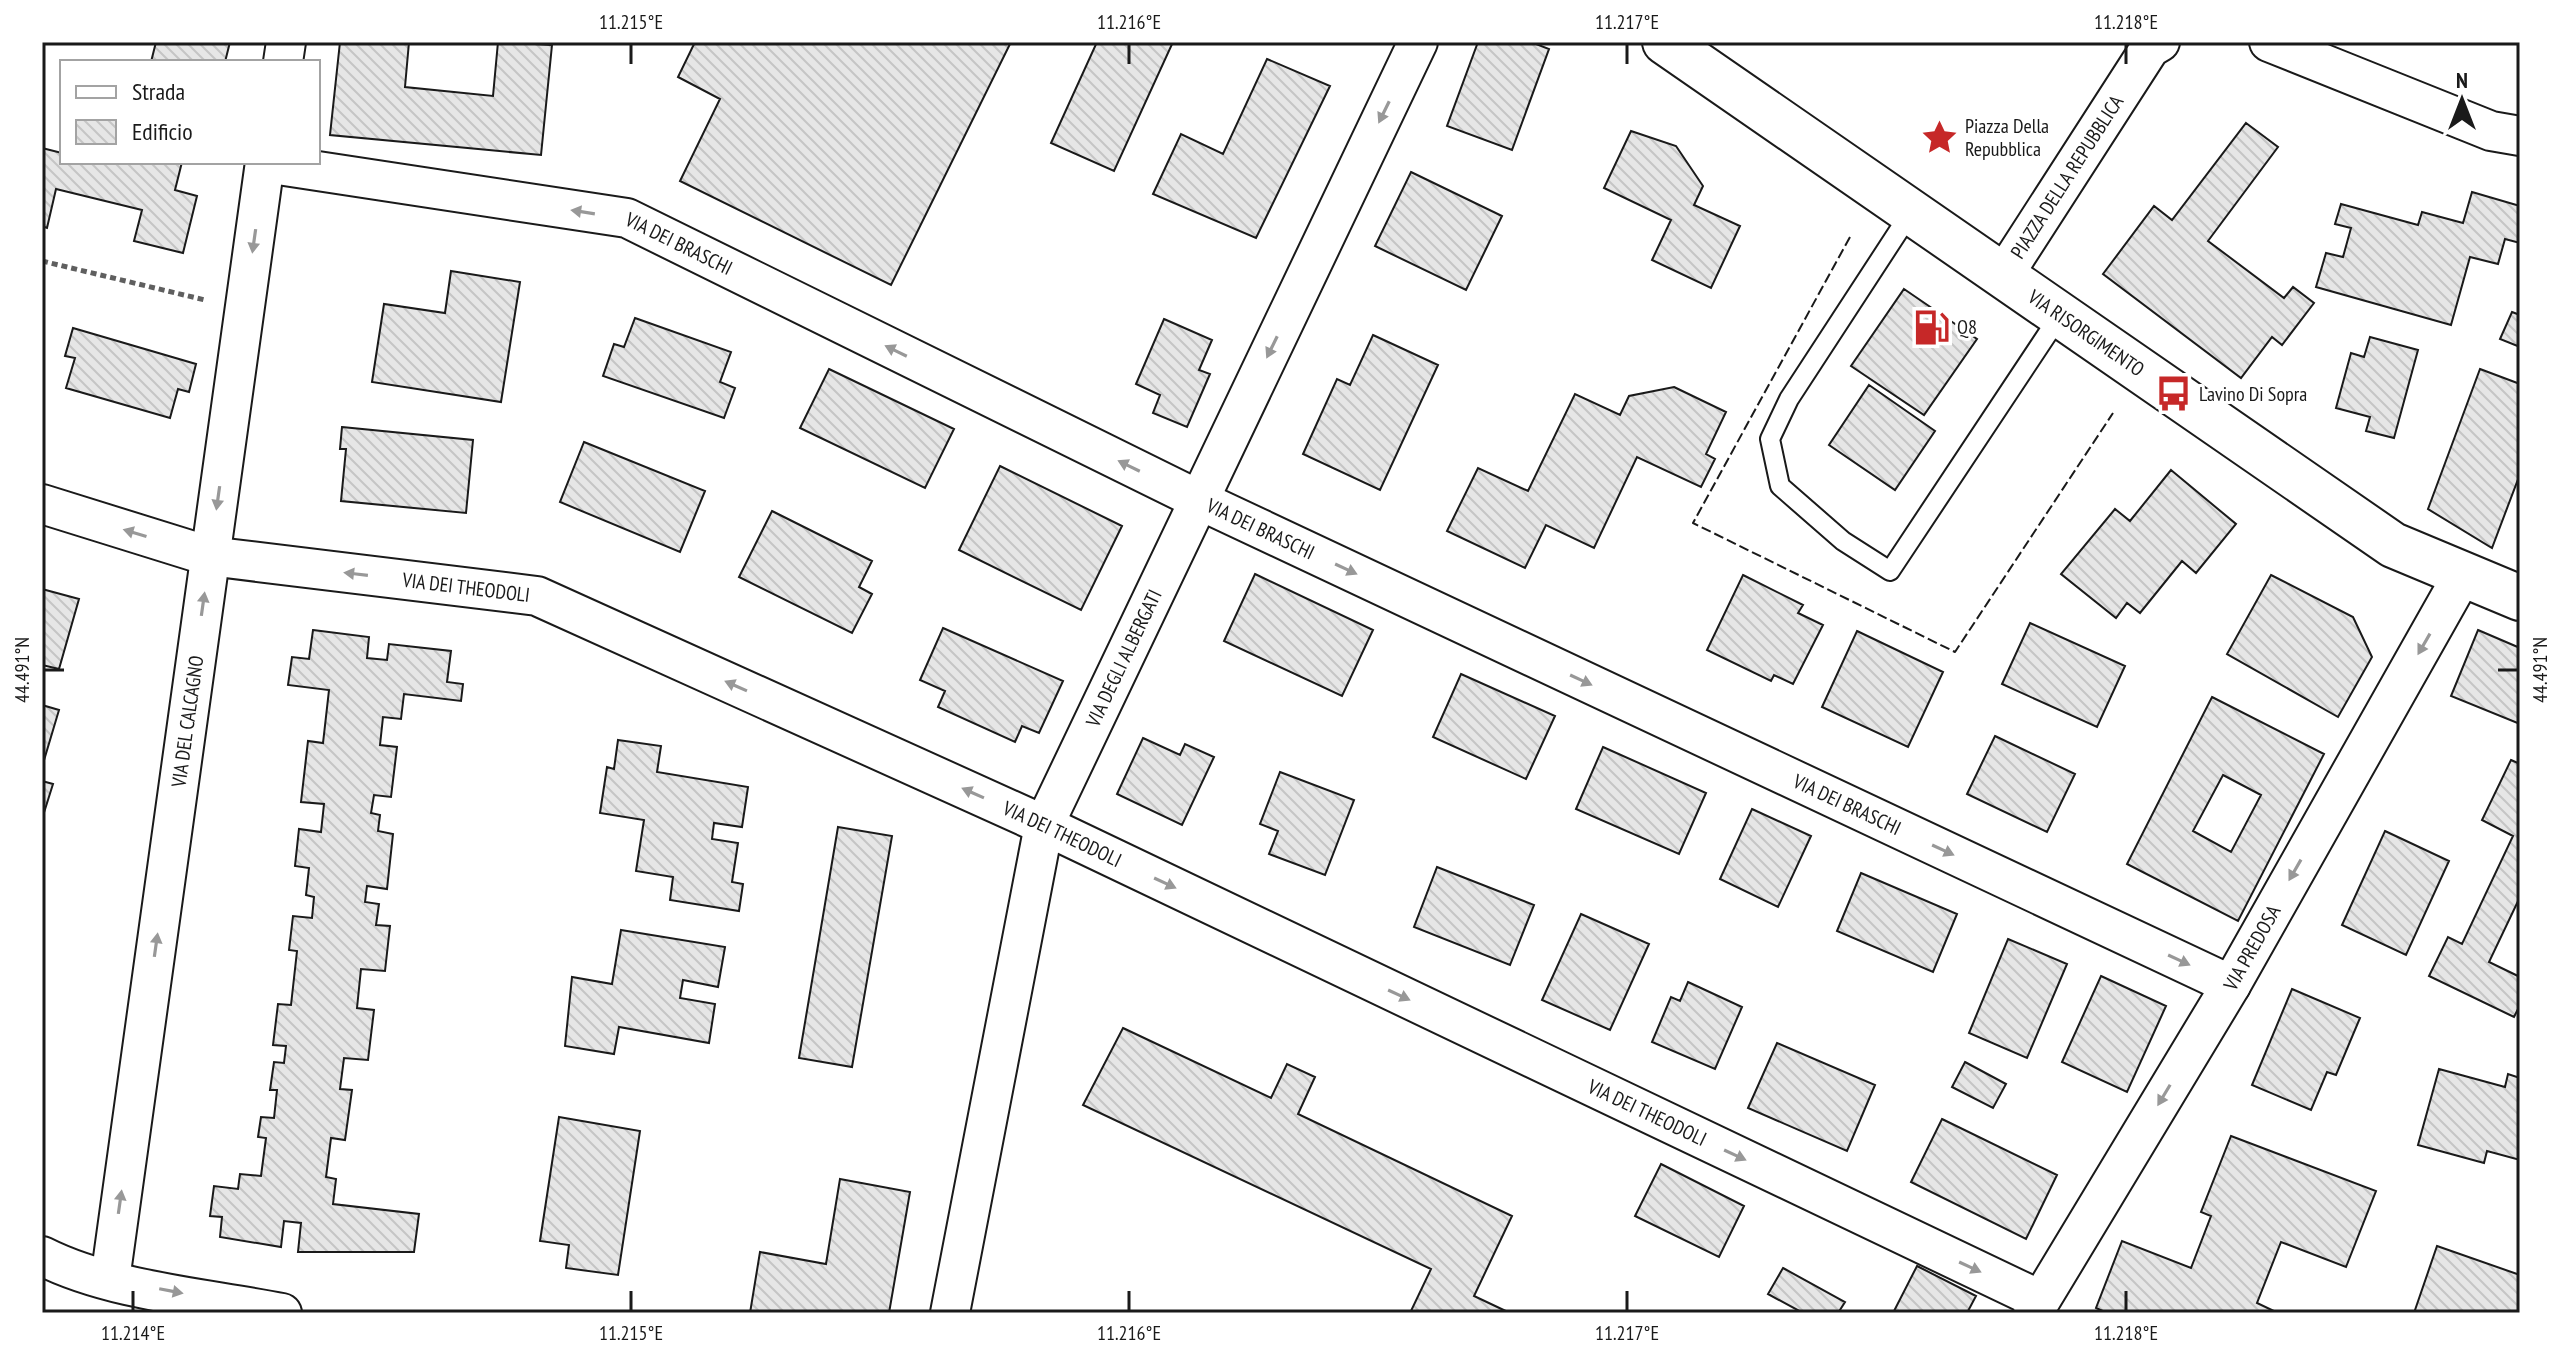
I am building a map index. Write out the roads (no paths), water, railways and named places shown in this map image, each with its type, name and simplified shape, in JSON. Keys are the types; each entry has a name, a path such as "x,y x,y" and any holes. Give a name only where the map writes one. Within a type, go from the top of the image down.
{"main road":[{"name":"VIA RISORGIMENTO","path":"1665,42 2393,545 2520,598"}],"street":[{"name":"VIA DEGLI ALBERGATI","path":"950,1313 1044,825 1418,42"},
{"name":"PIAZZA DELLA REPUBBLICA","path":"2003,276 2150,48 2160,42"},
{"path":"2269,42 2491,131 2520,136"},
{"name":"VIA DEL CALCAGNO","path":"110,1280 265,164"},
{"name":"VIA DEI BRASCHI","path":"272,164 627,218 1199,500 2231,985"},
{"name":"VIA DEI THEODOLI","path":"42,504 209,556 537,596 1044,825 2037,1307"},
{"name":"VIA PREDOSA","path":"2037,1307 2231,985 2462,576"},
{"path":"42,1256 110,1280 282,1313"}],"lane":[{"path":"1911,212 1789,399 1770,439 1780,486 1843,541 1890,571 2060,315"}],"place":[{"name":"Piazza Della Repubblica","path":"1939,137"},
{"name":"Q8","path":"1931,327"},
{"name":"Lavino Di Sopra","path":"2173,394"}]}
